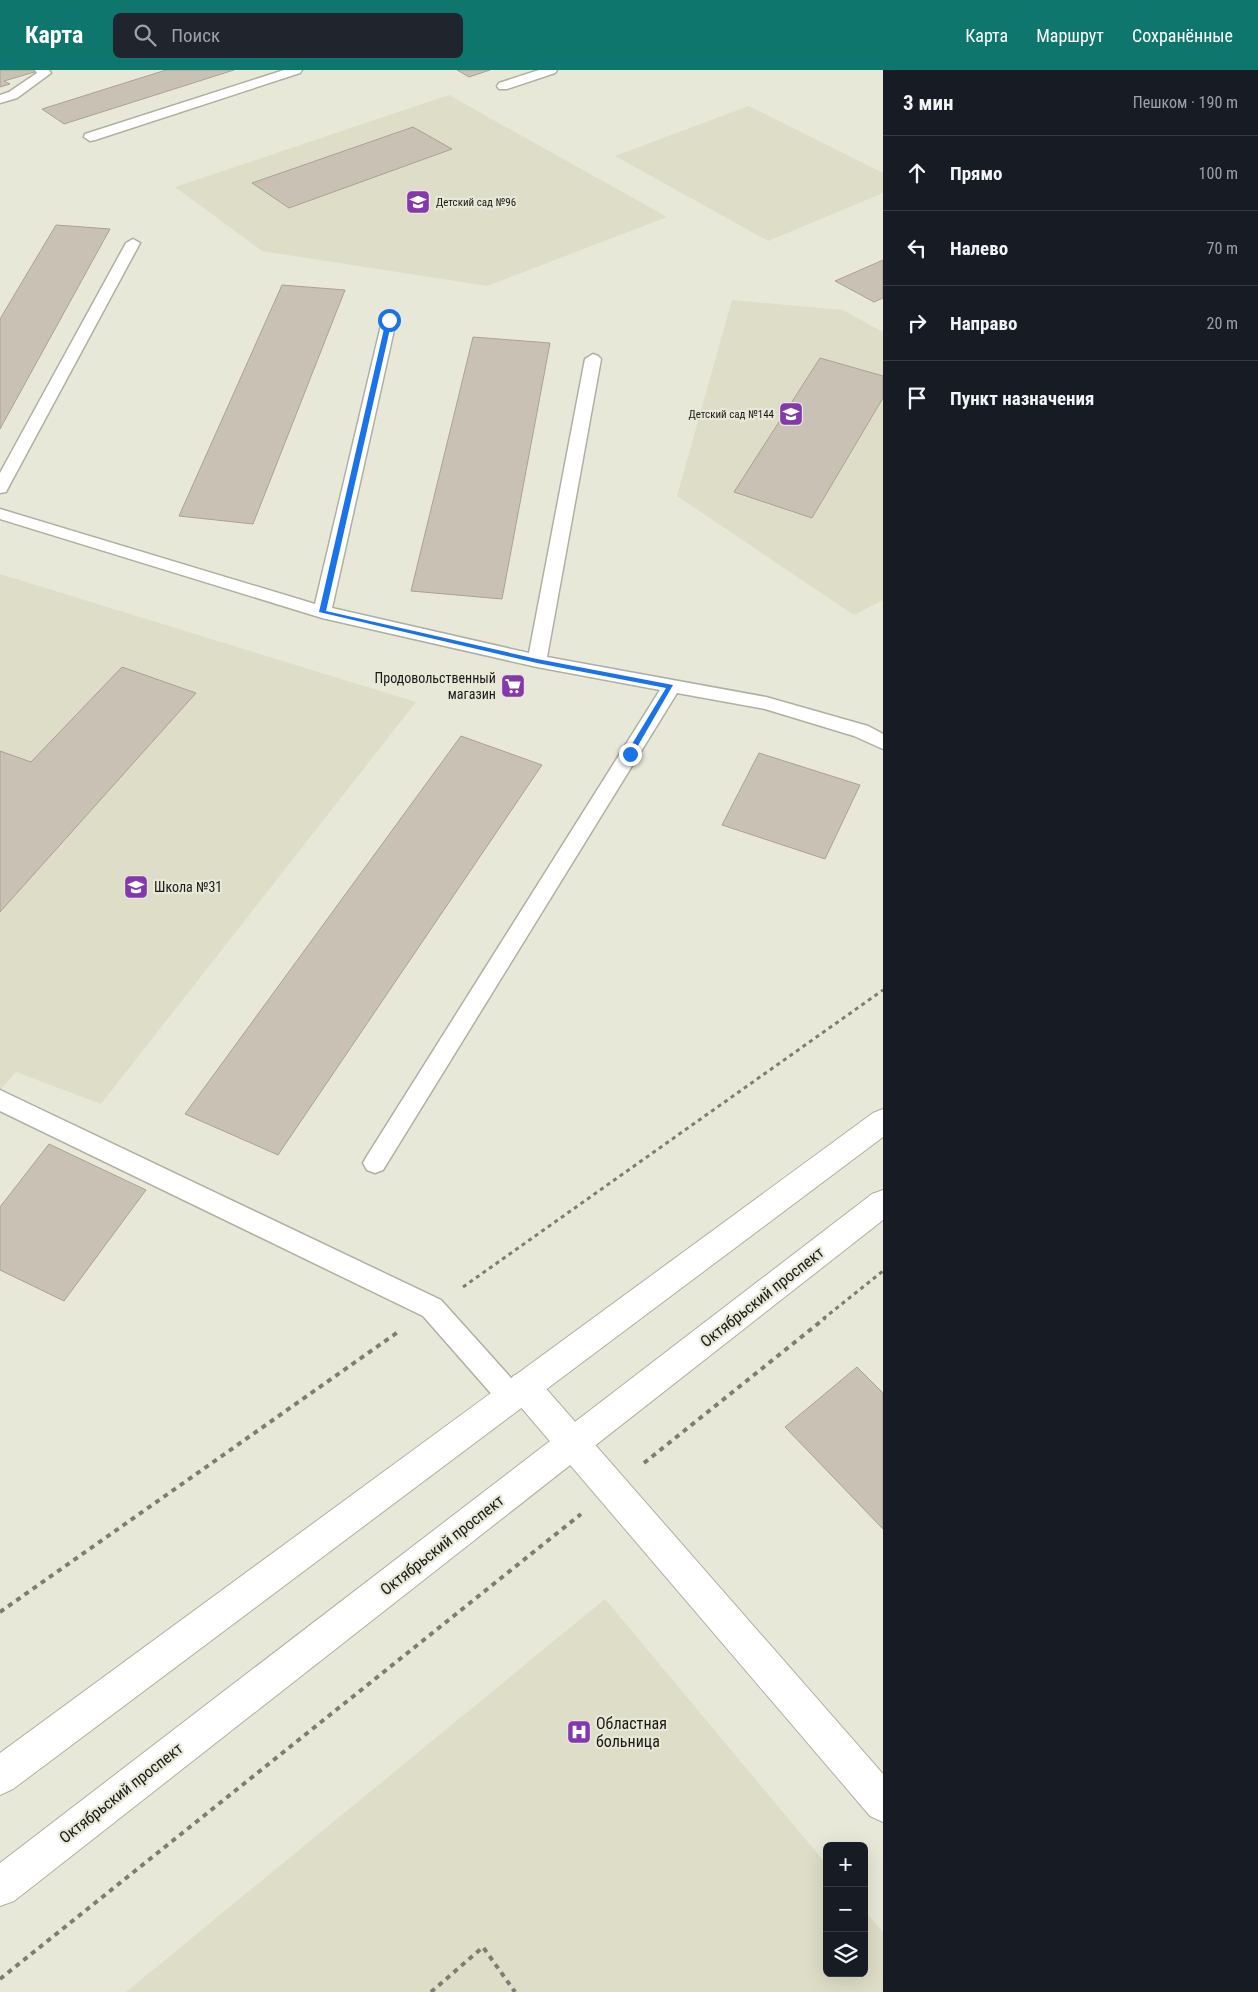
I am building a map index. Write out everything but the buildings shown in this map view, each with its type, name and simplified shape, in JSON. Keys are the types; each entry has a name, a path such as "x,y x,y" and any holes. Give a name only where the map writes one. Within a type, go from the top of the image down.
{"main road":[{"path":"0,1776 883,1120"},
{"name":"Октябрьский проспект","path":"0,1887 883,1203"},
{"path":"518,1392 573,1443 613,1488 883,1803"}],"lane":[{"path":"0,99 13,96 45,73 41,70"},
{"path":"90,138 296,70"},
{"path":"503,86 551,70"},
{"path":"0,488 133,243"},
{"path":"322,612 389,320"},
{"path":"537,661 594,359"},
{"path":"0,514 322,612 537,661 766,703 861,731 883,742"},
{"path":"375,1163 671,686"},
{"path":"0,1100 432,1308 518,1392"}],"path":[{"path":"0,1979 883,1271"},
{"path":"431,1992 483,1947 515,1992"}],"shaded area":[{"name":"Детский сад №96","path":"449,95 667,217 487,286 262,251 175,187"},
{"path":"749,106 883,173 883,193 768,241 615,156"},
{"name":"Детский сад №144","path":"732,300 843,310 883,332 883,600 854,615 677,496"},
{"name":"Школа №31","path":"0,574 416,702 101,1104 16,1072 0,1090"},
{"name":"Областная больница","path":"605,1599 823,1860 823,1977 868,1977 868,1915 883,1932 883,1992 126,1992"}],"place":[{"name":"Детский сад №96","path":"418,202"},
{"name":"Детский сад №144","path":"791,414"},
{"name":"Продовольственный магазин","path":"513,686"},
{"name":"Школа №31","path":"136,887"},
{"name":"Областная больница","path":"579,1732"}],"route":[{"path":"389,320 322,612 537,661 671,686 630,754"}]}
